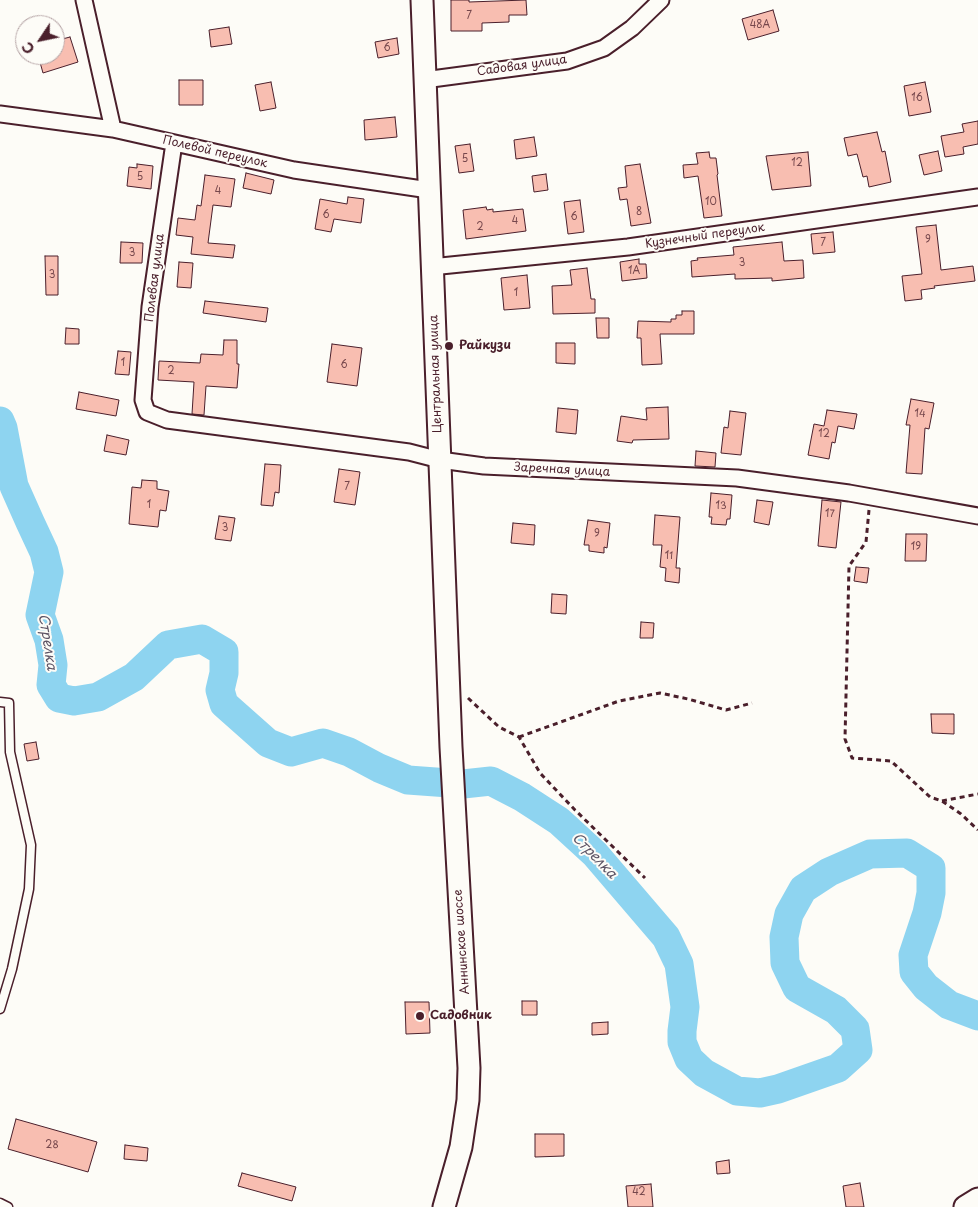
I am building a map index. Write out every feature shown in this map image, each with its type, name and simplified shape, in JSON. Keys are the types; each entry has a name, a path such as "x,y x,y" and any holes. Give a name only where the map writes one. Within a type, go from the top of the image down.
{"main road":[{"name":"Центральная улица","path":"422,0 451,747"},
{"name":"Аннинское шоссе","path":"444,1207 461,1146 468,1100 469,1068 451,747"},
{"path":"965,1207 978,1199"}],"street":[{"path":"84,0 113,129"},
{"name":"Садовая улица","path":"424,80 567,61 604,48 632,28 662,0"},
{"name":"Полевой переулок","path":"0,114 113,129 294,170 429,190"},
{"name":"Полевая улица","path":"147,412 143,400 150,307 174,143"},
{"name":"Кузнечный переулок","path":"432,267 628,247 978,197"},
{"name":"Заречная улица","path":"147,412 167,420 409,452 440,460 484,466 738,478 871,497 978,516"}],"lane":[{"path":"0,702 8,702 10,752 31,845 29,889 12,968 0,1009"},
{"path":"0,1203 8,1207"}],"path":[{"path":"871,497 866,542 849,566 845,739 852,758 891,761 930,797 942,801 961,814 978,830"},
{"path":"448,672 462,692 481,712 500,727 519,737 540,773 645,878"},
{"path":"519,737 619,701 660,693 726,710 752,703"},
{"path":"942,801 978,794"}],"building":[{"path":"451,0 469,0 469,2 526,0 527,15 509,15 509,22 482,23 482,31 451,31"},
{"path":"773,10 779,31 748,40 742,19"},
{"path":"229,27 232,44 211,47 209,30"},
{"path":"70,37 78,62 43,73 41,65 65,65 65,38"},
{"path":"397,38 399,54 378,58 375,42"},
{"path":"179,80 203,80 203,105 179,105"},
{"path":"271,82 276,108 260,111 255,85"},
{"path":"925,82 931,112 909,116 904,86"},
{"path":"395,117 397,137 365,140 364,120"},
{"path":"978,121 978,144 963,147 964,154 945,157 941,136 964,132 962,124"},
{"path":"877,132 882,152 885,151 891,182 869,187 867,176 863,177 857,154 848,156 844,138"},
{"path":"534,137 537,156 516,159 514,140"},
{"path":"470,144 474,171 459,173 455,146"},
{"path":"938,151 942,171 924,175 919,155"},
{"path":"709,152 710,158 716,158 722,216 704,218 698,176 684,178 683,165 698,164 696,153"},
{"path":"808,152 811,186 772,190 766,156"},
{"path":"137,164 153,166 151,189 127,186 129,167 137,168"},
{"path":"640,164 651,223 631,226 627,199 620,200 618,188 627,187 625,166"},
{"path":"246,173 274,180 271,194 243,188"},
{"path":"546,174 548,190 534,192 532,176"},
{"path":"205,175 235,179 231,207 213,205 208,243 235,245 233,258 191,254 193,237 176,235 178,218 195,220 197,205 201,206"},
{"path":"348,197 364,199 361,223 334,219 331,232 315,229 320,199 347,204"},
{"path":"580,200 584,232 568,234 564,202"},
{"path":"486,207 487,210 493,209 493,212 523,209 526,231 466,239 463,210"},
{"path":"936,225 941,270 973,266 975,281 934,286 935,288 921,290 922,299 905,301 902,276 922,274 916,227"},
{"path":"833,232 835,252 813,254 811,234"},
{"path":"121,242 143,243 142,263 120,263"},
{"path":"782,242 784,261 803,260 804,278 772,281 772,278 735,279 735,274 692,277 691,261 698,260 697,258 734,255 733,247"},
{"path":"45,256 58,256 58,295 46,295"},
{"path":"639,259 639,264 646,264 647,278 622,281 620,262"},
{"path":"179,262 193,263 191,288 177,287"},
{"path":"587,268 591,299 595,299 595,313 553,314 552,286 572,285 570,270"},
{"path":"527,275 530,308 504,310 501,278"},
{"path":"205,301 268,308 266,322 203,313"},
{"path":"682,311 694,311 694,334 660,334 662,364 642,365 641,338 637,338 638,321 671,322 671,319 676,319 676,315 682,315"},
{"path":"596,318 609,318 609,338 597,338"},
{"path":"66,328 79,329 79,344 65,344"},
{"path":"224,340 237,340 237,364 239,364 237,388 206,386 204,415 192,414 194,382 158,380 159,361 200,363 201,354 223,355"},
{"path":"556,343 575,343 575,364 556,363"},
{"path":"332,344 362,348 357,386 327,382"},
{"path":"118,351 131,352 129,375 115,374"},
{"path":"79,392 119,400 116,416 76,409"},
{"path":"911,399 934,403 929,429 925,428 922,474 906,473 910,425 906,425"},
{"path":"668,407 669,439 633,440 632,443 617,441 621,416 647,420 646,408"},
{"path":"558,408 578,410 576,434 556,432"},
{"path":"827,410 857,414 854,429 838,426 835,443 832,442 829,459 808,455 814,424 824,426"},
{"path":"730,411 746,413 741,455 721,453 724,427 728,428"},
{"path":"107,435 129,440 126,455 104,451"},
{"path":"696,451 716,453 715,467 695,466"},
{"path":"265,464 281,465 279,493 275,492 273,506 261,505"},
{"path":"339,469 360,472 355,505 334,502"},
{"path":"142,480 157,481 157,489 169,491 166,511 160,510 158,527 129,524 132,487 141,488"},
{"path":"711,493 732,495 730,519 727,519 726,525 711,524 712,517 709,517"},
{"path":"757,500 773,502 769,525 754,522"},
{"path":"822,500 841,502 836,548 818,546"},
{"path":"655,515 680,517 676,568 680,568 679,583 665,581 666,568 660,567 662,545 653,545"},
{"path":"219,516 235,518 231,541 215,539"},
{"path":"588,520 610,523 607,548 604,547 604,553 589,551 589,545 584,545"},
{"path":"513,523 535,525 534,545 511,543"},
{"path":"906,534 927,534 926,561 905,561"},
{"path":"856,567 869,568 867,583 854,581"},
{"path":"552,594 567,595 566,614 551,613"},
{"path":"641,622 654,623 653,638 640,638"},
{"path":"931,714 954,714 954,734 932,733"},
{"path":"36,742 39,759 27,761 24,744"},
{"path":"522,1001 537,1001 537,1015 522,1015"},
{"path":"405,1002 429,1002 430,1033 406,1034"},
{"path":"608,1022 608,1034 592,1035 592,1023"},
{"path":"16,1119 97,1142 88,1172 8,1149"},
{"path":"535,1134 564,1134 564,1156 535,1157"},
{"path":"125,1145 148,1148 147,1161 124,1159"},
{"path":"729,1160 730,1173 717,1174 716,1162"},
{"path":"242,1173 296,1187 292,1201 238,1186"},
{"path":"860,1183 864,1207 846,1207 843,1186"},
{"path":"651,1184 653,1207 628,1207 626,1186"}],"waterway":[{"name":"Стрелка","path":"0,421 14,486 44,552 49,572 40,615 49,640 53,665 51,685 59,698 74,701 98,697 134,677 168,645 202,639 224,652 224,673 220,690 224,704 268,743 291,752 323,743 349,752 379,768 408,780 463,784 491,781 522,797 559,821 595,854 666,937 679,964 685,1007 682,1042 689,1059 704,1073 737,1091 760,1093 778,1089 838,1068 858,1050 855,1029 836,1010 797,988 785,963 784,937 789,914 803,889 829,872 870,854 907,853 931,868 931,893 927,913 913,955 914,972 926,987 949,1005 978,1016"}],"place":[{"name":"Райкузи","path":"449,346"},
{"name":"Садовник","path":"420,1016"}]}
